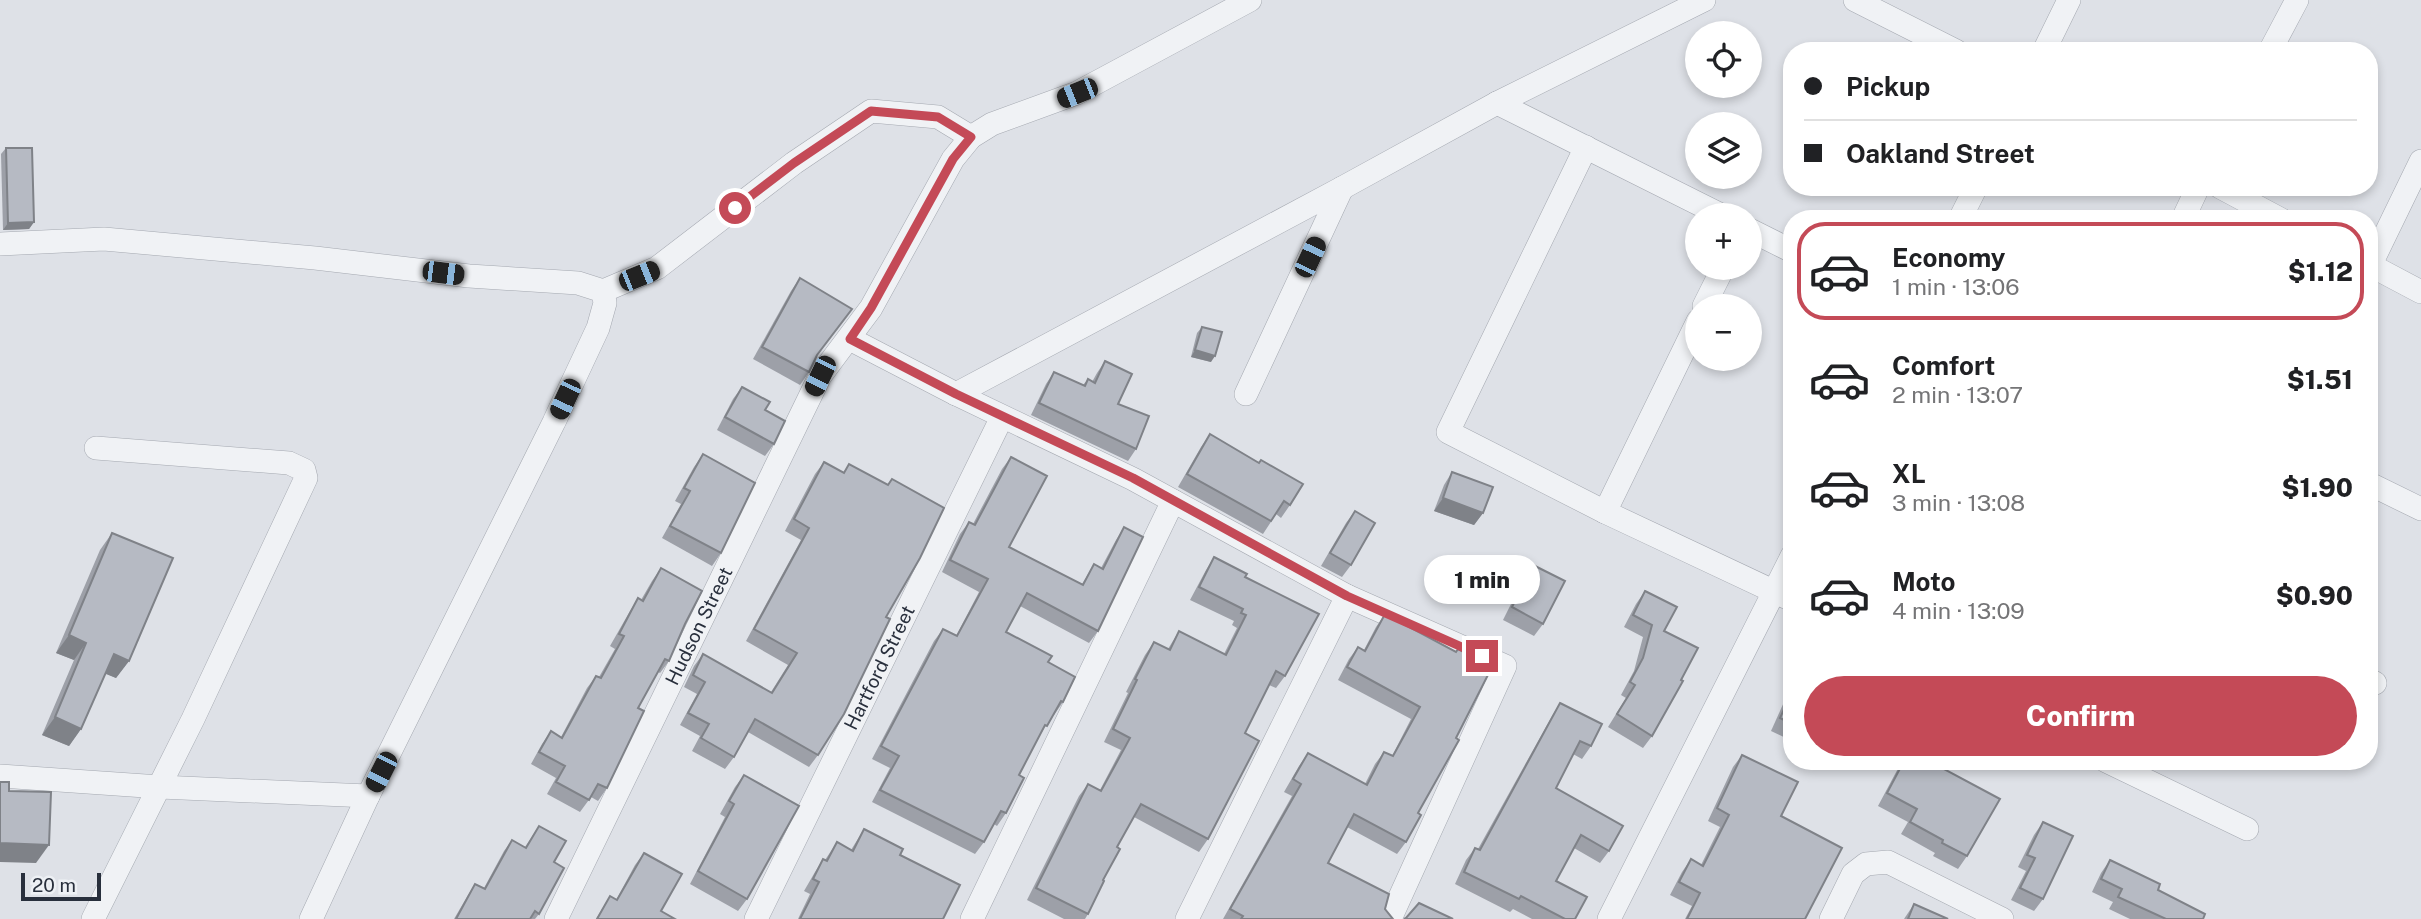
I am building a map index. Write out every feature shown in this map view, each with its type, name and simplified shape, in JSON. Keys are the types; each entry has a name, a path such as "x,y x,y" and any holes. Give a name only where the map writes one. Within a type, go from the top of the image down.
{"street":[{"path":"0,244 104,239 315,258 468,276 578,282 603,291 657,268 794,163 871,111 938,117 971,137 992,124 1077,93 1250,0"},
{"path":"956,394 1497,103 1704,0"},
{"path":"1855,0 1938,42"},
{"path":"2048,42 2069,0"},
{"path":"2275,42 2297,0"},
{"path":"1497,103 1697,203"},
{"name":"Hudson Street","path":"556,919 820,376 871,308 953,159 971,137"},
{"path":"1586,147 1447,432 1605,512 1783,596 1609,919"},
{"path":"2378,250 2421,161"},
{"path":"1245,394 1342,188"},
{"path":"2237,196 2263,210"},
{"path":"1762,236 1783,246"},
{"path":"2378,270 2421,292"},
{"path":"311,919 368,796 598,328 605,303 603,291"},
{"path":"850,339 956,394 1133,478 1347,596 1505,666 1390,919"},
{"path":"1605,512 1685,348"},
{"name":"Hartford Street","path":"757,919 1002,416"},
{"path":"93,919 160,787 306,478 304,470 289,463 96,448"},
{"path":"2378,488 2421,509"},
{"path":"972,919 1173,501"},
{"path":"1187,919 1347,596"},
{"path":"2128,770 2247,830"},
{"path":"0,776 160,787 368,796"},
{"path":"1831,919 1853,874 1867,864 1888,862 2001,919"}],"building":[{"path":"6,148 32,148 34,222 8,223"},
{"path":"800,278 852,309 817,355 809,372 762,347"},
{"path":"1202,327 1222,332 1215,356 1195,350"},
{"path":"1105,361 1132,374 1118,404 1149,416 1136,449 1039,403 1054,372 1085,386 1088,379 1095,383"},
{"path":"742,387 770,402 765,410 785,421 774,444 725,417"},
{"path":"1210,434 1259,463 1261,460 1303,484 1290,505 1284,501 1271,521 1187,474"},
{"path":"703,454 755,483 721,553 670,526 690,491 684,488"},
{"path":"1011,457 1047,476 1009,547 1083,585 1094,564 1103,569 1124,527 1143,537 1098,631 1027,593 1006,632 1052,656 1048,662 1075,677 1063,702 1061,701 1047,726 1045,725 1019,775 1024,778 1006,813 1001,811 984,842 880,790 899,756 881,746 943,629 957,636 988,579 950,560 969,522 975,525"},
{"path":"824,462 844,473 849,464 888,485 892,479 944,508 920,558 886,617 890,619 844,714 818,755 755,719 734,757 701,738 709,724 688,713 705,682 693,675 703,654 772,693 797,653 754,629 809,528 794,519"},
{"path":"1452,472 1493,487 1483,513 1443,498"},
{"path":"1355,511 1375,523 1351,565 1330,553"},
{"path":"112,533 173,558 129,661 114,654 81,729 55,717 86,643 69,635"},
{"path":"1214,557 1247,574 1245,577 1319,614 1285,676 1276,671 1245,733 1259,741 1208,839 1141,804 1117,847 1120,849 1088,914 1036,888 1088,784 1101,791 1130,738 1113,729 1154,642 1170,650 1179,631 1226,655 1246,615 1241,613 1243,609 1199,587"},
{"path":"1533,565 1565,581 1543,624 1512,607"},
{"path":"661,568 702,591 669,661 665,659 638,708 644,711 607,788 598,784 589,800 556,782 565,766 539,752 551,731 562,738 596,676 601,678 624,636 619,634 638,598 643,601"},
{"path":"1645,591 1677,607 1664,631 1698,648 1652,736 1617,714 1635,685 1630,682 1643,658 1652,625 1633,615"},
{"path":"1385,614 1456,652 1458,649 1492,667 1456,738 1459,740 1418,813 1421,815 1406,842 1354,814 1328,863 1389,894 1385,909 1393,919 1241,919 1243,916 1230,909 1301,784 1293,779 1308,753 1367,785 1384,752 1393,756 1420,707 1347,667 1358,647 1365,651"},
{"path":"1560,703 1602,724 1591,746 1580,741 1556,788 1623,826 1609,851 1581,835 1556,881 1587,897 1575,919 1565,919 1521,896 1519,899 1464,872 1475,848 1480,850"},
{"path":"1742,755 1798,782 1781,816 1842,848 1805,919 1687,919 1700,893 1679,882 1691,859 1703,866 1729,815 1717,808"},
{"path":"1899,770 1946,770 2000,799 1967,856 1910,822 1917,809 1887,793"},
{"path":"744,775 799,806 747,899 698,871 734,804 729,801"},
{"path":"0,782 9,782 9,791 51,792 49,845 0,843"},
{"path":"2043,822 2073,836 2043,899 2020,888 2035,858 2027,855"},
{"path":"539,826 566,841 554,862 564,868 539,914 535,911 530,919 456,919 475,884 485,889 512,840 526,848"},
{"path":"864,829 903,849 900,855 960,885 943,919 800,919 819,882 813,879 823,859 827,861 837,842 853,851"},
{"path":"644,853 682,874 661,911 675,919 597,919 610,896 617,900"},
{"path":"2110,860 2160,884 2158,890 2205,914 2203,919 2166,919 2118,897 2122,889 2101,879"},
{"path":"1419,903 1453,919 1404,919"},
{"path":"1914,904 1948,919 1908,919"}],"route":[{"path":"735,208 794,163 871,111 938,117 971,137 953,159 871,308 850,339 956,394 1133,478 1347,596 1482,656"}]}
